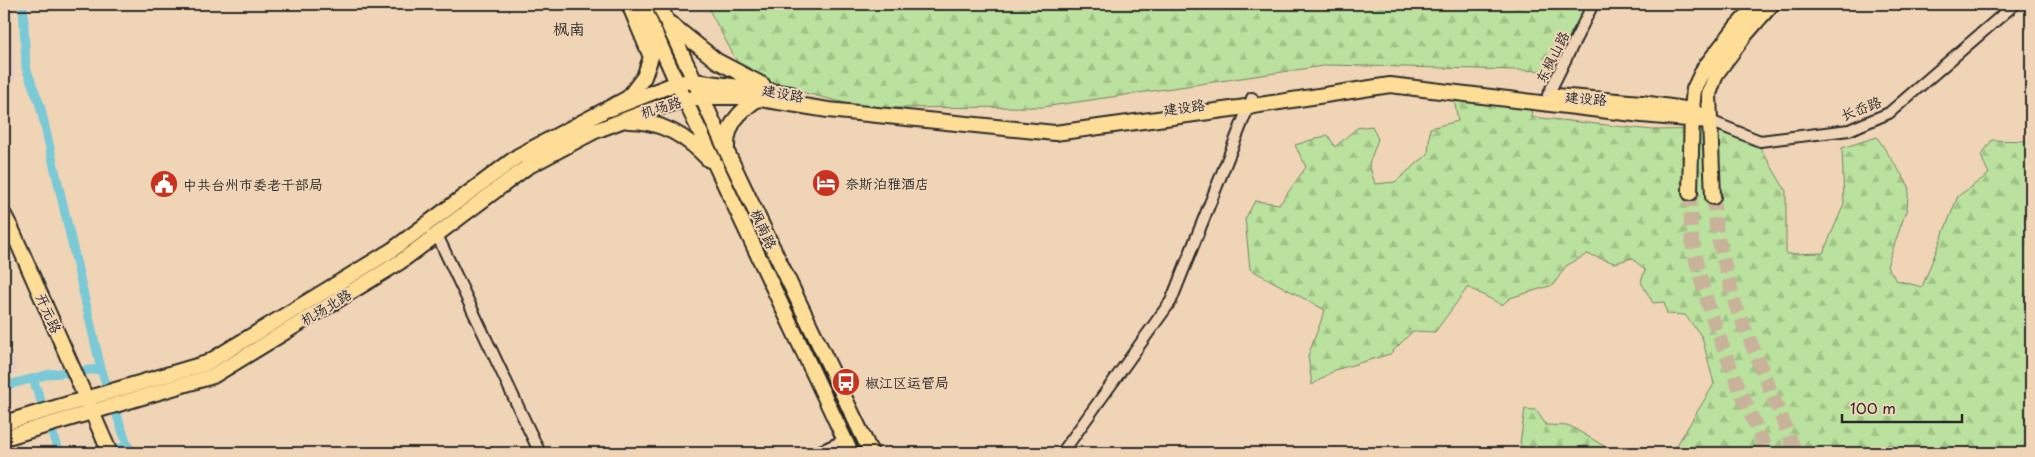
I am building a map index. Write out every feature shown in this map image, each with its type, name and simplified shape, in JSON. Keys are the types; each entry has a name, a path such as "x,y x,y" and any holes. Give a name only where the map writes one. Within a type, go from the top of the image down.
{"main road":[{"path":"610,108 628,98 635,91 650,63 649,51 630,4"},
{"name":"枫南路","path":"642,4 684,100 851,453"},
{"name":"枫南路","path":"659,4 701,97 871,453"},
{"path":"1690,193 1691,116 1694,89 1704,68 1758,4"},
{"path":"1712,197 1709,94 1716,74 1745,35 1772,4"},
{"path":"666,20 717,62 772,90"},
{"name":"建设路","path":"701,97 759,98 828,110 1056,133 1250,102 1390,76 1548,95 1642,103 1710,121"},
{"name":"建设路","path":"677,83 694,81 772,90 833,102 1056,125 1390,85 1691,116"},
{"name":"机场路","path":"610,108 677,83"},
{"name":"机场路","path":"622,121 684,100 701,97"},
{"path":"727,152 729,129 733,120 759,98"},
{"name":"机场北路","path":"4,424 84,394 207,363 392,250 518,156 610,108"},
{"path":"622,121 651,123 675,131 716,166"},
{"name":"机场北路","path":"4,438 213,376 400,262 527,167 595,131 622,121"},
{"name":"开元路","path":"4,215 110,453"}],"street":[{"name":"东枫山路","path":"1548,95 1593,4"},
{"name":"长岙路","path":"1710,121 1760,141 1849,130 1889,113 2015,4"},
{"path":"1062,453 1171,302 1250,102"},
{"path":"437,235 540,453"},
{"path":"816,453 845,440"}],"shaded area":[{"path":"4,4 10,4 15,79 4,82"},
{"path":"4,334 18,372 4,375"}],"green space":[{"path":"706,4 1586,4 1554,71 1330,65 1043,107 865,108 746,78"},
{"path":"1454,98 1531,106 1532,117 1653,130 1711,129 1758,144 1786,191 1786,254 1823,253 1844,204 1842,148 1877,137 1909,186 1907,208 1887,266 1896,280 1922,287 1958,196 1989,174 1981,156 1992,140 2028,141 2031,144 2031,453 1665,453 1674,450 1714,384 1702,337 1685,315 1667,314 1664,302 1653,303 1641,282 1645,270 1632,258 1615,263 1587,254 1566,266 1553,285 1510,298 1502,305 1468,287 1435,332 1413,331 1390,354 1335,370 1312,385 1308,356 1325,310 1250,269 1245,219 1255,201 1280,204 1306,167 1295,145 1328,135 1335,147 1357,128 1372,126 1378,139 1369,164 1375,184 1395,182 1428,154 1430,128 1458,121"},
{"path":"1525,409 1536,410 1546,425 1570,426 1616,453 1525,453 1520,443"}],"waterway":[{"path":"23,4 26,68 40,105 101,369"},
{"path":"4,386 50,374 101,369 128,447 135,453"},
{"path":"33,379 60,453"},
{"path":"83,453 128,447"}],"tunnel":[{"path":"1690,193 1693,247 1699,274 1715,326 1735,378 1768,453"},
{"path":"1713,197 1717,235 1735,304 1796,453"}],"place":[{"name":"奈斯泊雅酒店","path":"826,183"},
{"name":"中共台州市委老干部局","path":"164,184"},
{"name":"椒江区运管局","path":"846,382"}],"district":[{"name":"枫南","path":"569,28"}]}
